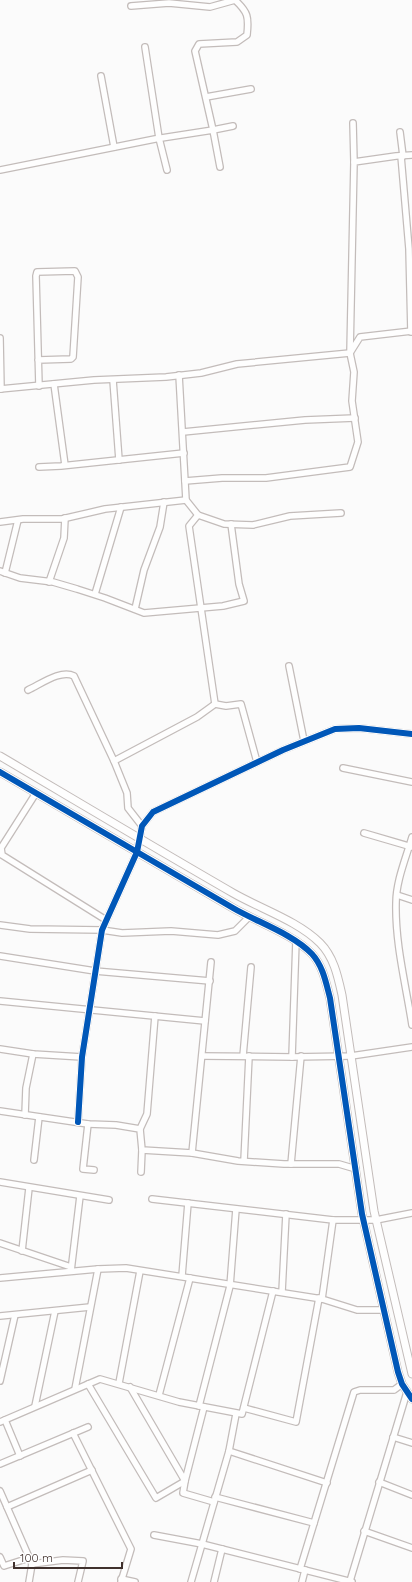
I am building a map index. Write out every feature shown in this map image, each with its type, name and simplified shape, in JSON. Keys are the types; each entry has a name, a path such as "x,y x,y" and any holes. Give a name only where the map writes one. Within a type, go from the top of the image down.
{"street":[{"path":"130,6 169,3 210,7 235,0 246,10 249,22 247,35 237,42 199,44 195,51 220,167"},
{"path":"145,47 159,138 167,170"},
{"path":"101,76 114,147"},
{"path":"206,97 251,89"},
{"path":"185,481 222,478 266,478 350,467 358,442 352,401 354,372 350,352 354,162 353,123"},
{"path":"0,170 159,138 233,126"},
{"path":"350,352 360,337 411,332 410,256 400,132"},
{"path":"354,162 412,155"},
{"path":"38,360 71,359 73,357 78,277 75,271 37,272 38,360 39,386"},
{"path":"0,338 0,389 201,373 237,364 350,352"},
{"path":"179,375 186,500 198,515 224,524 254,525 290,516 341,513"},
{"path":"113,380 119,460"},
{"path":"54,384 65,466"},
{"path":"183,432 305,420 355,418"},
{"path":"39,467 65,466 184,453"},
{"path":"0,522 65,518 121,507 186,500"},
{"path":"135,609 146,563 160,527 164,502"},
{"path":"95,594 121,507"},
{"path":"198,515 189,526 215,704"},
{"path":"49,582 64,538 65,518"},
{"path":"18,520 3,572 20,578 49,582 95,594 144,613 201,608 244,602 239,584 231,524"},
{"path":"289,666 304,741"},
{"path":"28,690 63,674 70,674 74,676 114,761 127,793 128,808 142,826"},
{"path":"114,761 197,717 215,704 226,706 241,704 257,762"},
{"path":"78,1122 82,1057 102,930 137,852 142,826 153,812 257,762 334,729 360,728 412,734"},
{"path":"0,756 250,903 302,929 320,943 330,957 337,975 376,1220 411,1370"},
{"path":"343,768 412,782"},
{"path":"0,772 249,917 296,941 312,953 320,964 326,979 364,1220 402,1384 412,1399"},
{"path":"36,793 1,848 2,855 106,920"},
{"path":"364,833 411,846"},
{"path":"412,837 396,903 400,961 407,989 412,1026"},
{"path":"397,895 412,900"},
{"path":"0,925 30,929 102,930 122,933 171,931 218,935 235,931 249,917"},
{"path":"292,1057 296,941"},
{"path":"0,956 95,971 210,981"},
{"path":"192,1153 211,962"},
{"path":"244,1161 246,1056 251,967"},
{"path":"0,1001 205,1021"},
{"path":"142,1172 140,1129 147,1114 155,1016"},
{"path":"202,1056 351,1056 412,1047"},
{"path":"0,1049 33,1054 82,1057"},
{"path":"25,1115 26,1088 33,1054"},
{"path":"291,1164 301,1056"},
{"path":"0,1111 88,1124 116,1125 140,1129"},
{"path":"34,1160 40,1117"},
{"path":"88,1124 83,1169 94,1170"},
{"path":"142,1150 192,1153 244,1161 291,1164 339,1164 356,1169"},
{"path":"0,1186 0,1182 109,1200"},
{"path":"22,1251 29,1188"},
{"path":"71,1269 80,1196"},
{"path":"152,1199 334,1220 376,1220 412,1212"},
{"path":"182,1276 188,1203"},
{"path":"236,1209 230,1286 183,1493 314,1524"},
{"path":"282,1292 286,1214"},
{"path":"244,1408 296,1422 334,1220"},
{"path":"0,1243 71,1269"},
{"path":"0,1278 71,1269 126,1268 182,1276 230,1286 282,1292 320,1299 357,1310 384,1310"},
{"path":"75,1389 98,1269"},
{"path":"119,1383 140,1271"},
{"path":"159,1395 190,1278"},
{"path":"20,1456 2,1421 100,1379 202,1407 242,1414 273,1291"},
{"path":"0,1316 90,1307"},
{"path":"35,1406 54,1311"},
{"path":"0,1381 15,1315"},
{"path":"88,1384 156,1498 185,1481"},
{"path":"302,1582 303,1569 314,1524 354,1392 360,1390 394,1390 402,1384"},
{"path":"130,1386 185,1481"},
{"path":"154,1535 202,1544 351,1582 364,1531 407,1392"},
{"path":"192,1582 228,1451 236,1414"},
{"path":"0,1464 88,1427"},
{"path":"73,1433 131,1548 121,1581 135,1582"},
{"path":"393,1437 412,1444"},
{"path":"228,1451 327,1483"},
{"path":"7,1507 92,1470"},
{"path":"379,1482 412,1495"},
{"path":"0,1491 32,1564 29,1582"},
{"path":"364,1531 412,1548"},
{"path":"214,1582 222,1549"},
{"path":"0,1556 4,1566 29,1558"},
{"path":"32,1564 63,1560 83,1561 78,1582"}],"cycle path":[{"path":"78,1122 82,1057 102,930 137,852 142,826 153,812 283,750 335,729 359,728 412,734"},
{"path":"0,772 233,908 285,934 304,947 316,959 324,975 330,998 362,1214 398,1372 402,1384 412,1399"}]}
